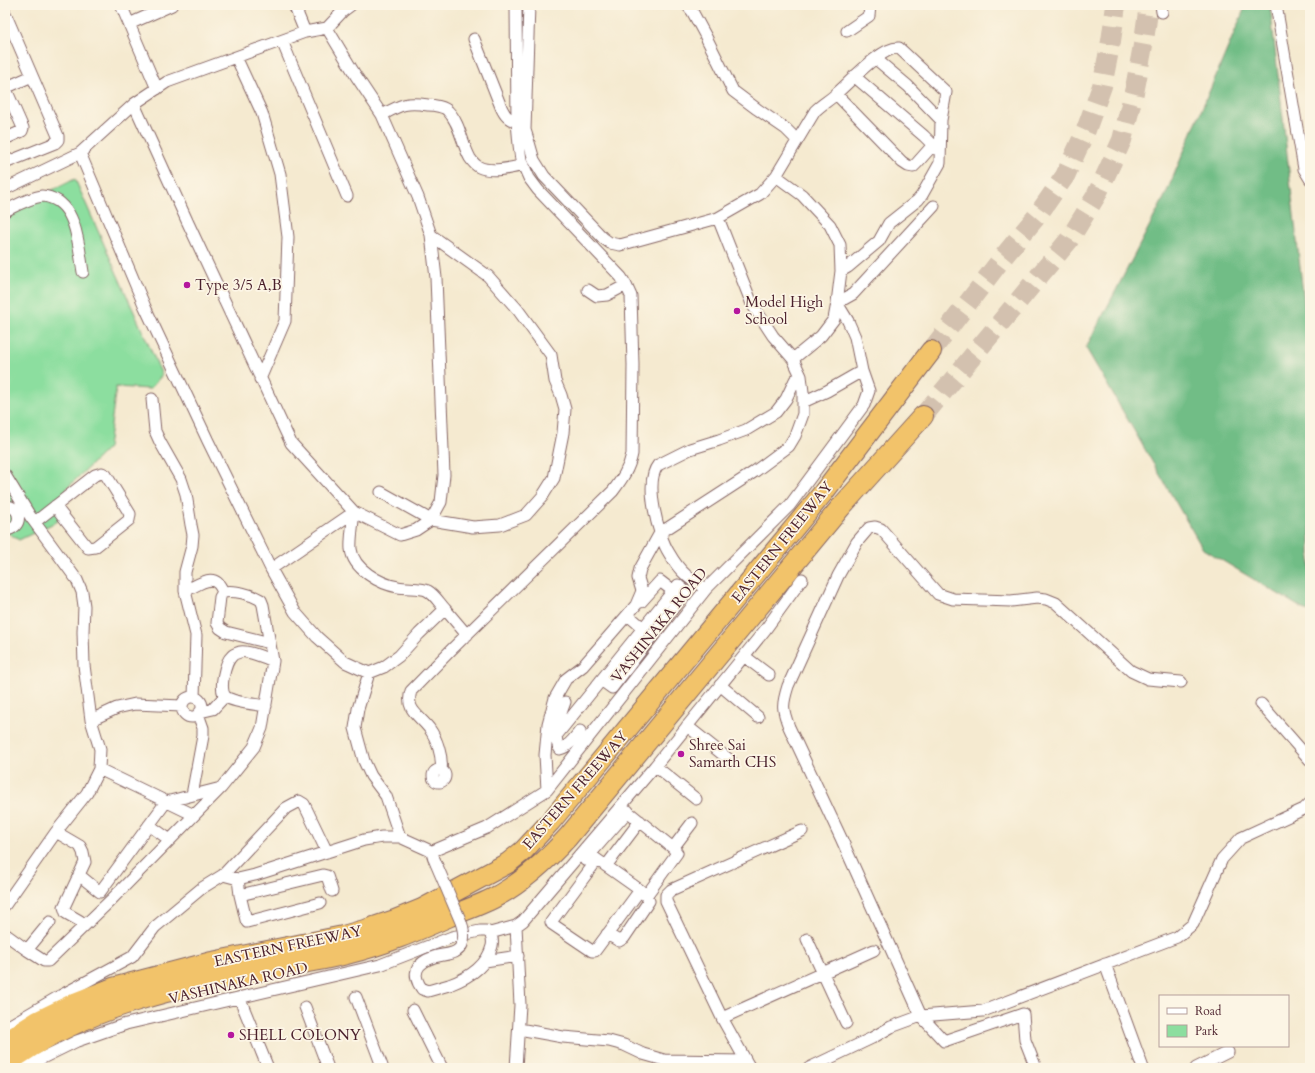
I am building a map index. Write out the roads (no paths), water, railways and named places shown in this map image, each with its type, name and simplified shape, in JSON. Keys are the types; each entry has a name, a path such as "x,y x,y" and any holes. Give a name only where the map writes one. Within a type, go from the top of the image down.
{"highway":[{"name":"EASTERN FREEWAY","path":"10,1050 38,1021 77,1002 113,988 212,962 343,936 368,929 422,909 508,863 524,850 550,822 823,493 931,351"},
{"name":"EASTERN FREEWAY","path":"10,1050 47,1037 84,1019 119,1006 216,980 347,954 374,947 402,937 498,896 521,881 540,867 568,837 841,507 923,416"}],"street":[{"path":"121,5 157,89"},
{"path":"129,24 172,5"},
{"path":"294,5 305,32"},
{"path":"5,189 80,153 134,104 167,82 305,32 327,28 343,11 351,5"},
{"path":"441,770 441,760 434,738 429,728 413,712 410,706 409,697 411,691 613,491 624,477 630,464 632,446 633,365 631,296 621,277 538,190 529,178 522,160 517,122 516,5"},
{"path":"529,5 525,130 534,160 544,176 603,238 610,243 620,245 718,218 760,194 776,176 815,111 836,94 854,76 887,50 894,47 899,48 944,90 946,96 937,149 940,164 918,200 889,223 879,241 841,271"},
{"path":"686,5 692,11 733,91 786,129 797,140"},
{"path":"847,32 869,16 870,5"},
{"path":"1276,5 1304,170 1310,179"},
{"path":"5,14 58,136 58,140 55,143 5,164"},
{"path":"134,104 260,379 291,443 354,512 400,535 416,530 431,520 441,502 444,475 436,278 431,235 418,197 382,115 327,28"},
{"path":"474,39 501,108 510,120 517,122"},
{"path":"282,41 347,196"},
{"path":"236,57 262,113 280,174 288,237 285,321 260,379"},
{"path":"876,59 908,86 941,120"},
{"path":"5,136 8,137 22,131 23,128 5,87 32,76"},
{"path":"854,76 937,149"},
{"path":"836,94 902,162 908,166 912,167 937,149"},
{"path":"382,115 400,106 411,103 432,105 448,110 456,123 467,152 473,163 479,167 506,169 524,165"},
{"path":"80,153 145,307 208,441 271,569 296,612 317,637 345,662 369,673 384,667 399,656 418,634 445,609"},
{"path":"776,176 802,194 830,225 840,245 841,271 834,319 821,336 793,359"},
{"path":"5,211 29,199 44,196 56,200 64,206 74,224 83,272"},
{"path":"837,303 853,294 934,206"},
{"path":"547,790 545,755 548,724 555,698 566,679 583,666 636,605 642,591 638,578 640,568 660,533 754,472 789,446 795,436 803,414 801,376 793,359 774,336 752,304 718,218"},
{"path":"381,492 431,520 473,527 500,525 526,515 542,497 554,478 563,433 565,409 555,381 550,355 518,310 488,276 431,235"},
{"path":"588,290 597,296 607,295 626,285"},
{"name":"VASHINAKA ROAD","path":"434,855 438,848 487,828 547,790 579,737 623,693 706,589 790,505 864,405 869,391 862,371 855,338 848,321 837,303"},
{"path":"803,402 827,391 862,371"},
{"path":"706,589 685,575 668,553 657,525 652,495 653,474 658,465 690,449 746,430 770,416 776,412 786,399 795,380 801,376"},
{"path":"152,399 155,431 181,479 186,494 193,535 192,546 185,572 185,591 196,635 194,697"},
{"path":"5,530 11,529 17,524 32,519 55,506 95,475 102,474 106,475 131,517 95,547 88,548 55,506"},
{"path":"5,475 32,519 77,580 82,592 84,606 84,665 90,720 100,749 99,769 87,792 56,832 5,905"},
{"path":"6,506 16,495"},
{"path":"6,506 12,507 17,512 17,524"},
{"path":"271,569 354,512"},
{"path":"354,512 351,548 354,558 358,564 374,579 382,583 398,587 429,591 467,635"},
{"path":"1036,1068 1025,1040 1022,1014 944,1041 922,1016 789,727 783,712 784,700 788,686 838,576 857,542 869,528 875,527 881,529 938,594 953,599 1011,601 1037,598 1046,599 1056,603 1131,671 1148,679 1181,682"},
{"path":"556,736 643,628 677,589 689,578"},
{"path":"223,875 238,879 274,870 364,840 382,837 400,837 434,855 464,932 463,944 458,950 453,953 435,956 426,960 416,970 416,978 422,990 428,991 459,981 475,971 490,954 493,941 490,934 516,926 523,921 624,808 687,726 747,658 765,630 802,579"},
{"path":"185,591 205,581 216,580 221,585 223,592 220,597 217,623 220,628 226,632 270,643"},
{"path":"601,680 610,688 614,686 686,593 686,590 677,589 658,581 621,626"},
{"path":"5,934 44,961 48,961 221,788 254,747 262,728 273,661 263,605 261,600 256,597 230,591 223,592"},
{"path":"629,616 643,628"},
{"path":"662,624 672,631"},
{"path":"266,706 234,700 225,696 222,690 224,674 227,662 232,655 242,651 273,661"},
{"path":"747,658 770,675"},
{"path":"369,673 358,709 355,728 364,761 372,776 386,796 400,837"},
{"path":"614,686 623,693"},
{"path":"722,687 758,717"},
{"path":"192,795 203,736 203,728 199,713 202,709 199,700 194,697 185,700 182,706 184,712 189,716 195,716 199,713 213,709 225,696"},
{"path":"565,702 556,728 556,736 560,749 564,748 579,737"},
{"path":"90,720 117,708 135,704 182,706"},
{"path":"1261,704 1310,760"},
{"path":"687,726 731,761"},
{"path":"655,766 696,799"},
{"path":"99,769 194,815"},
{"path":"100,892 166,802 221,788"},
{"path":"10,1050 58,997 132,957 155,927 202,888 223,875 286,808 299,801 304,804 327,852"},
{"path":"809,1068 872,1038 891,1027 922,1016 983,1011 1177,937 1193,924 1222,859 1241,838 1304,809 1310,803"},
{"path":"624,808 677,852 607,934 595,951 591,951 551,922 598,860 624,808"},
{"path":"554,896 598,860 640,820"},
{"path":"673,848 692,822"},
{"path":"149,825 170,840"},
{"path":"748,1065 722,1018 666,901 666,895 671,890 802,831"},
{"path":"56,832 80,846 83,852 85,862 64,907 66,913 80,921"},
{"path":"598,860 643,893 649,901 624,938 619,940 607,934"},
{"path":"79,875 110,900"},
{"path":"240,894 323,875 327,876 332,890"},
{"path":"238,879 246,920 249,922 320,902"},
{"path":"27,950 50,922"},
{"path":"516,926 520,1006 516,1068"},
{"name":"VASHINAKA ROAD","path":"10,1050 77,1041 126,1024 240,999 380,965 452,937 480,931 486,931 490,934"},
{"path":"807,939 846,1023"},
{"path":"722,1018 874,950"},
{"path":"485,961 518,956"},
{"path":"1105,964 1143,1068"},
{"path":"356,997 382,1066 378,1068"},
{"path":"240,999 268,1068"},
{"path":"305,1007 328,1068"},
{"path":"413,1010 442,1068"},
{"path":"519,1029 563,1037 609,1041 664,1060 748,1065"},
{"path":"1196,1068 1228,1052"}],"tunnel":[{"path":"931,351 1004,256 1037,216 1065,176 1086,130 1102,86 1111,41 1116,5"},
{"path":"923,416 1069,240 1096,196 1122,140 1135,88 1149,5"}],"place":[{"name":"Type 3/5 A,B","path":"187,285"},
{"name":"Model High School","path":"737,311"},
{"name":"Shree Sai Samarth CHS","path":"681,754"},
{"name":"SHELL COLONY","path":"231,1035"}]}
